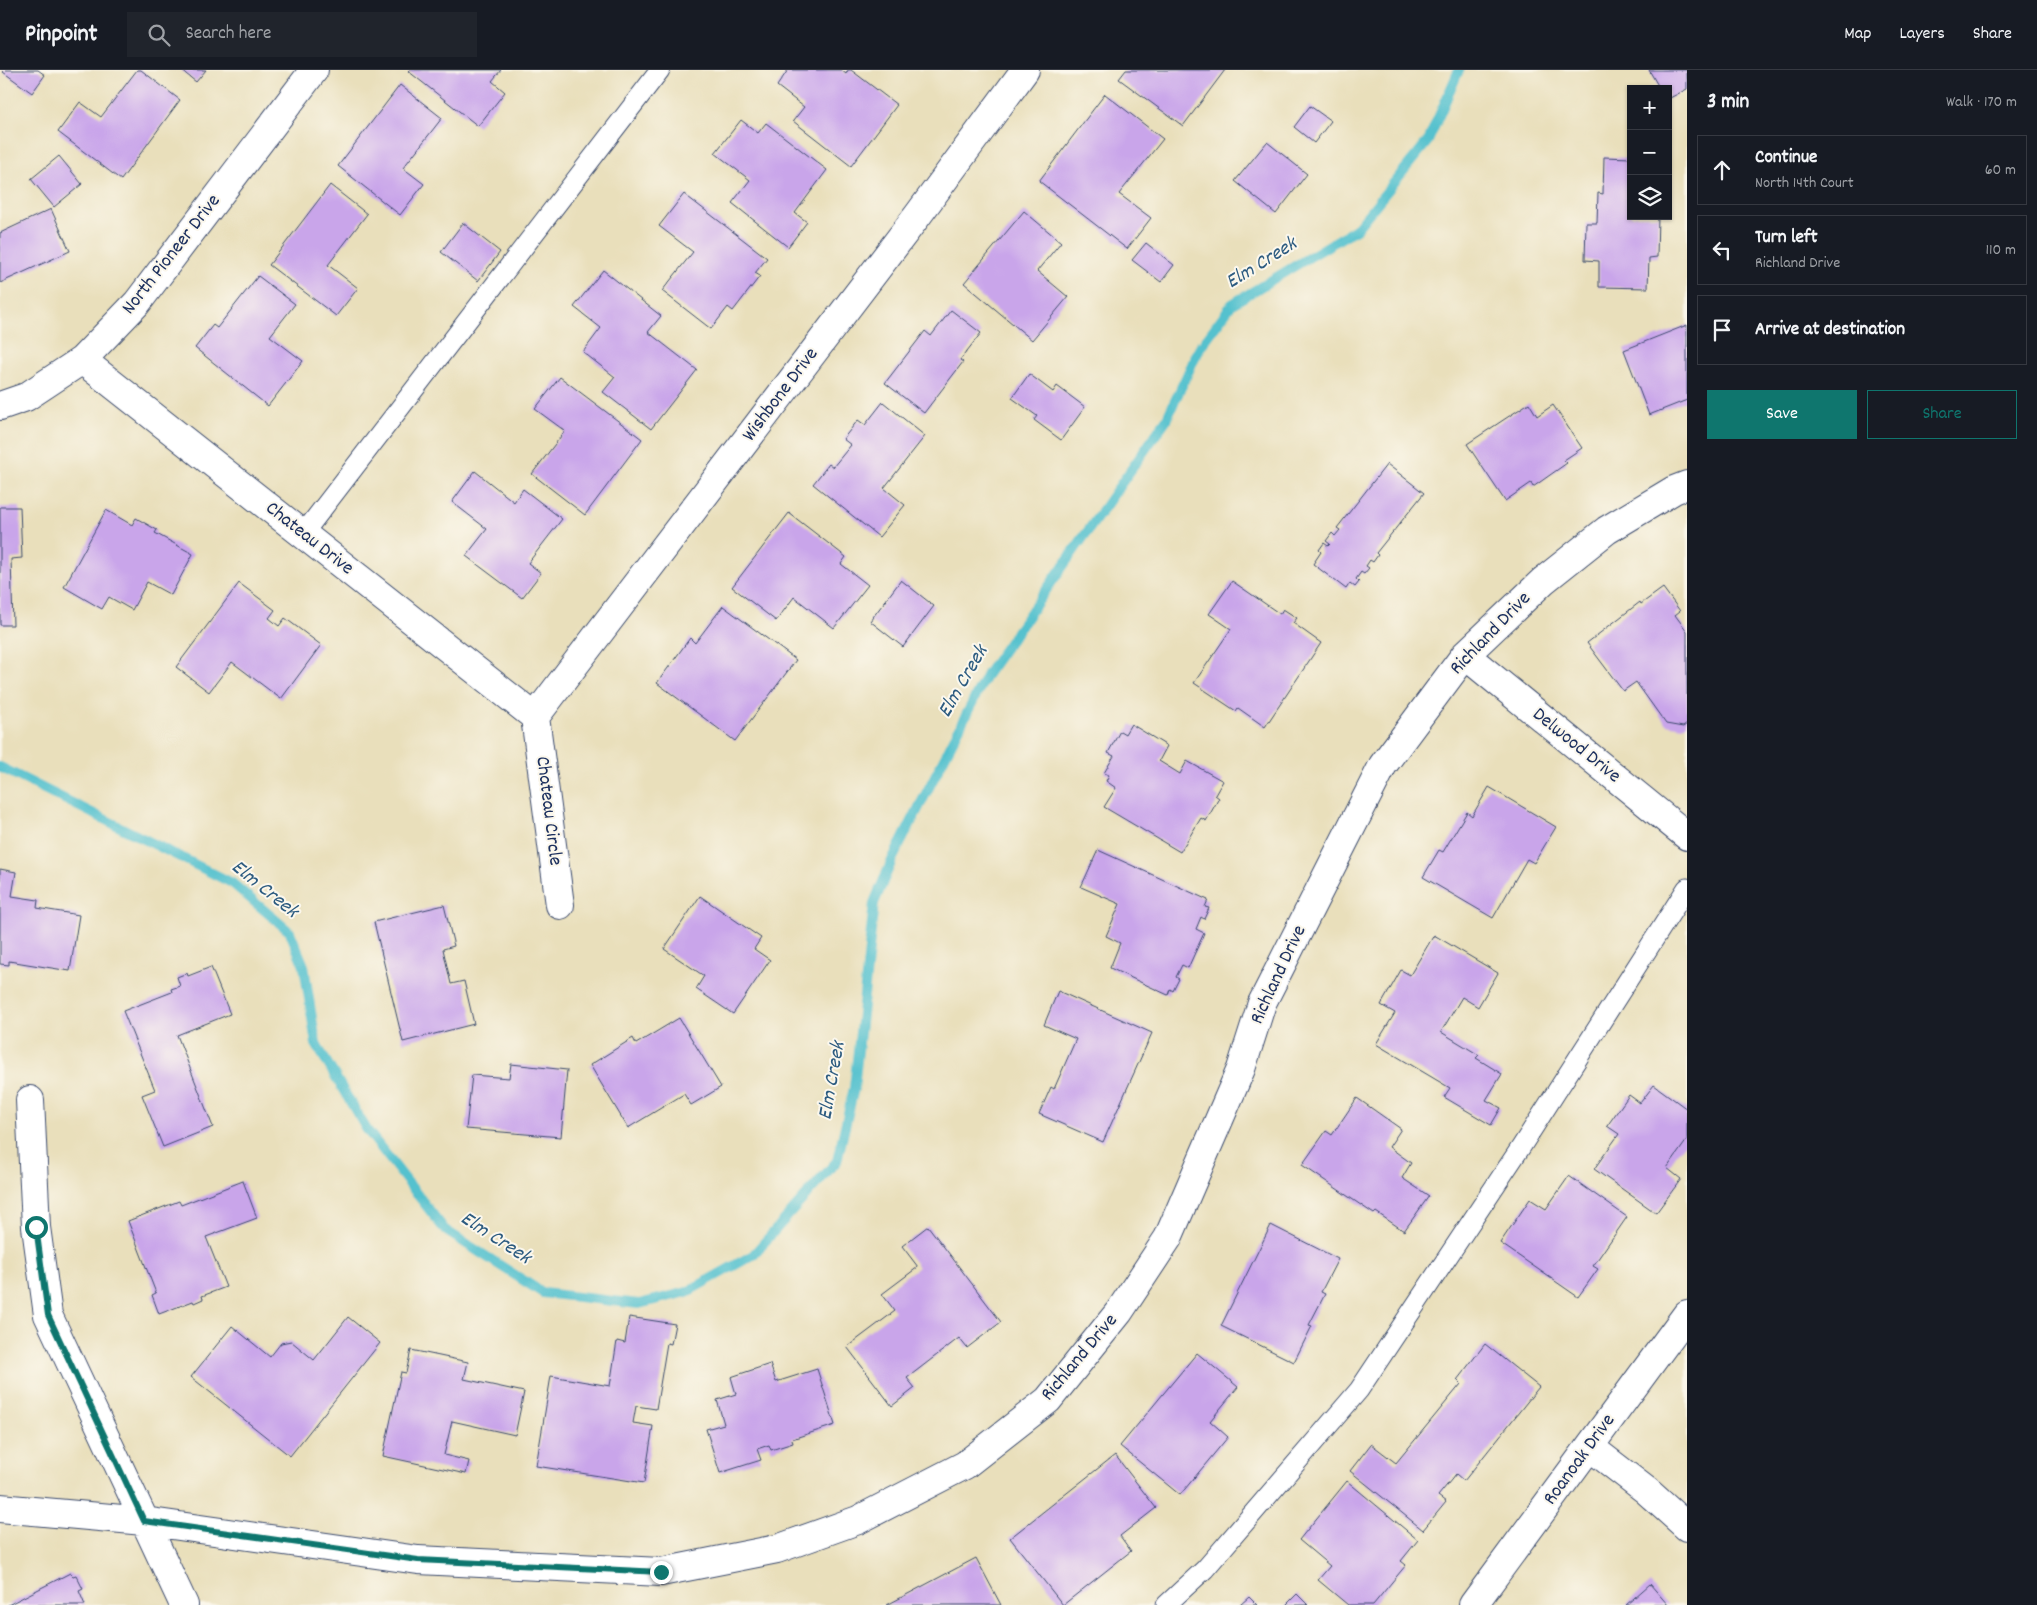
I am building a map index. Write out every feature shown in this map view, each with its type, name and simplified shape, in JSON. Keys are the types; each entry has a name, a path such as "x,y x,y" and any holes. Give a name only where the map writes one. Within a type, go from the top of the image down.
{"street":[{"name":"North Pioneer Drive","path":"0,406 26,397 82,360 137,303 314,70"},
{"name":"Wishbone Drive","path":"535,717 918,215 1025,70"},
{"name":"Chateau Drive","path":"82,360 535,717"},
{"name":"Richland Drive","path":"0,1508 144,1521 418,1560 661,1572 786,1545 858,1520 965,1465 1048,1400 1119,1312 1168,1238 1241,1069 1262,1004 1383,765 1465,656 1543,581 1607,530 1674,490 1687,486"},
{"name":"Delwood Drive","path":"1465,656 1687,836"},
{"name":"Chateau Circle","path":"535,717 560,905"},
{"path":"30,1100 36,1227 48,1315 184,1605"},
{"name":"Roanoak Drive","path":"1473,1605 1687,1314"},
{"path":"1590,1446 1647,1491 1687,1528"}],"lane":[{"path":"303,534 660,70"},
{"path":"1166,1605 1205,1569 1359,1390 1521,1147 1687,888"}],"building":[{"path":"5,70 38,70 45,75 32,93 3,72"},
{"path":"137,70 141,70 180,100 121,180 58,132 80,102 101,117"},
{"path":"181,70 206,70 196,82"},
{"path":"409,70 501,70 492,81 505,92 478,126"},
{"path":"788,70 841,70 846,74 848,70 851,70 897,105 851,166 793,121 804,107 777,86"},
{"path":"1126,70 1225,70 1183,126 1119,79"},
{"path":"1649,70 1687,70 1687,89 1672,97 1672,85 1658,85"},
{"path":"400,85 442,118 403,168 424,184 400,215 338,166"},
{"path":"1105,94 1163,139 1119,194 1151,218 1127,249 1039,181"},
{"path":"1310,106 1331,121 1314,143 1294,127"},
{"path":"741,120 758,133 766,123 827,170 795,213 807,222 788,247 732,203 750,180 715,153"},
{"path":"1267,142 1307,174 1276,214 1235,181"},
{"path":"59,156 82,184 54,207 31,179"},
{"path":"1604,157 1627,158 1627,220 1658,220 1657,257 1649,258 1648,288 1599,287 1599,261 1585,260 1586,223 1597,223 1598,193 1603,194"},
{"path":"330,185 367,214 328,265 358,288 336,316 269,265"},
{"path":"684,194 767,258 755,273 760,276 733,311 728,307 711,329 662,291 693,252 659,226"},
{"path":"51,209 70,251 0,283 0,233"},
{"path":"1024,211 1061,242 1037,271 1068,297 1032,340 964,283"},
{"path":"463,223 500,252 478,281 441,252"},
{"path":"1146,243 1174,265 1161,282 1132,260"},
{"path":"603,270 661,316 648,332 697,370 651,429 603,392 615,377 583,352 601,328 574,307"},
{"path":"258,276 295,304 270,336 303,361 268,406 195,348 213,325 217,328"},
{"path":"951,310 981,333 960,360 963,362 924,413 885,383 925,331 931,336"},
{"path":"1687,325 1687,400 1649,415 1624,350"},
{"path":"1029,374 1053,392 1057,386 1085,407 1061,440 1034,420 1037,416 1012,398"},
{"path":"560,377 642,439 585,515 532,474 565,431 535,409"},
{"path":"883,402 925,436 884,488 905,505 879,537 813,484 829,464 833,467 851,445 843,439 858,420 865,425"},
{"path":"1529,403 1537,416 1553,405 1582,448 1564,460 1567,463 1533,487 1531,483 1505,501 1467,444"},
{"path":"1387,464 1424,493 1376,553 1378,555 1373,562 1370,560 1366,566 1369,568 1364,574 1361,572 1356,579 1359,582 1355,587 1350,583 1346,589 1313,564 1321,552 1319,550 1324,543 1328,546 1330,544 1326,541 1332,533 1335,536 1340,530 1337,528"},
{"path":"475,471 514,502 523,489 562,519 528,563 541,573 522,598 466,556 487,529 452,502"},
{"path":"0,507 20,507 22,558 11,559 13,625 0,625"},
{"path":"106,510 132,525 136,518 157,530 155,533 193,554 171,595 147,582 132,610 109,597 102,609 64,587"},
{"path":"789,513 846,557 841,564 868,585 834,628 794,597 776,621 732,587"},
{"path":"901,580 934,606 903,647 870,621"},
{"path":"1232,581 1280,614 1283,609 1297,618 1293,623 1321,643 1265,727 1238,708 1236,711 1194,683 1231,629 1209,614"},
{"path":"239,583 275,610 269,618 279,626 285,618 321,645 281,699 232,662 209,692 176,667"},
{"path":"1663,588 1680,611 1675,615 1687,631 1687,724 1683,727 1666,724 1636,682 1623,691 1587,643 1640,602 1641,604"},
{"path":"723,606 796,660 735,741 657,683 690,638 695,643"},
{"path":"1131,724 1167,746 1159,761 1180,774 1187,761 1223,781 1215,795 1219,798 1206,821 1201,818 1180,852 1104,807 1116,788 1106,781 1109,775 1104,773 1114,756 1108,753 1120,731 1125,734"},
{"path":"1489,787 1556,827 1534,863 1527,859 1493,918 1423,877 1439,850 1443,852 1467,812 1472,816"},
{"path":"1098,850 1208,900 1205,907 1209,908 1204,919 1201,917 1196,929 1204,933 1188,968 1182,965 1176,977 1179,979 1173,991 1170,989 1168,995 1110,968 1120,943 1106,936 1120,904 1081,887"},
{"path":"0,869 16,872 12,896 38,900 37,908 79,915 70,971 9,961 9,965 0,964"},
{"path":"700,896 761,938 754,949 770,960 733,1014 696,989 704,976 664,949"},
{"path":"444,905 454,946 443,949 451,984 464,981 474,1024 403,1042 374,922"},
{"path":"1434,935 1498,973 1478,1007 1462,997 1441,1032 1479,1055 1476,1058 1502,1074 1486,1100 1501,1108 1491,1125 1444,1097 1450,1088 1376,1044 1395,1013 1381,1005 1401,970 1410,975"},
{"path":"211,967 230,1014 177,1035 213,1127 163,1147 142,1095 155,1090 123,1011 172,992 171,989 180,986 177,977 187,973 188,976"},
{"path":"1058,991 1152,1033 1103,1142 1039,1114 1051,1087 1054,1089 1076,1039 1044,1025"},
{"path":"679,1018 721,1087 691,1105 684,1094 628,1128 590,1065 633,1038 636,1044"},
{"path":"511,1064 567,1070 561,1137 466,1129 472,1075 509,1078"},
{"path":"1654,1085 1687,1109 1687,1140 1667,1168 1681,1179 1656,1213 1594,1169 1619,1134 1607,1126 1629,1095 1640,1103"},
{"path":"1357,1098 1401,1129 1389,1147 1411,1163 1402,1178 1429,1196 1404,1231 1376,1212 1374,1214 1302,1165 1326,1131 1332,1135"},
{"path":"1569,1176 1627,1217 1593,1266 1598,1269 1578,1297 1500,1243 1530,1199 1546,1209"},
{"path":"243,1181 257,1218 206,1237 226,1287 202,1296 203,1299 194,1303 193,1301 159,1314 152,1295 156,1293 128,1221 179,1201 181,1205"},
{"path":"1271,1225 1338,1259 1321,1292 1325,1294 1309,1325 1312,1326 1294,1362 1221,1326"},
{"path":"928,1226 1001,1322 967,1348 959,1338 907,1378 915,1388 892,1406 847,1347 895,1311 882,1294 918,1267 902,1246"},
{"path":"348,1317 380,1343 290,1456 191,1377 232,1326 270,1357 281,1343 291,1341 314,1360"},
{"path":"629,1317 675,1324 671,1344 667,1343 656,1409 636,1406 633,1423 653,1426 644,1483 536,1466 551,1376 610,1386 617,1341 625,1343"},
{"path":"1485,1344 1539,1387 1464,1481 1456,1474 1438,1496 1446,1502 1423,1530 1350,1471 1371,1444 1396,1463 1461,1384 1457,1380"},
{"path":"411,1350 468,1362 464,1379 524,1392 515,1435 452,1421 444,1455 469,1461 466,1474 383,1456 401,1372 406,1373"},
{"path":"1197,1353 1238,1387 1210,1421 1228,1437 1180,1495 1120,1446"},
{"path":"770,1364 776,1382 817,1369 835,1425 792,1439 793,1443 771,1450 769,1445 757,1449 761,1460 720,1473 706,1429 724,1424 717,1400 736,1394 731,1377"},
{"path":"1115,1455 1156,1508 1120,1536 1131,1551 1063,1605 1010,1538"},
{"path":"1347,1481 1418,1540 1401,1561 1406,1565 1373,1605 1348,1605 1318,1580 1330,1566 1299,1540"},
{"path":"976,1558 1001,1605 887,1605"},
{"path":"70,1573 73,1576 76,1575 83,1589 79,1591 85,1605 8,1605"},
{"path":"1650,1584 1668,1605 1626,1605"},
{"path":"1297,1594 1308,1605 1286,1605"},
{"path":"1249,1597 1257,1605 1240,1605"}],"waterway":[{"name":"Elm Creek","path":"0,767 232,883 290,932 304,966 316,1044 367,1130 445,1230 543,1293 639,1304 687,1292 753,1255 837,1161 854,1088 874,903 893,858 987,674 1166,420 1199,349 1232,304 1356,229 1428,141 1459,70"}],"route":[{"path":"36,1227 48,1315 144,1521 418,1560 661,1572"}]}
